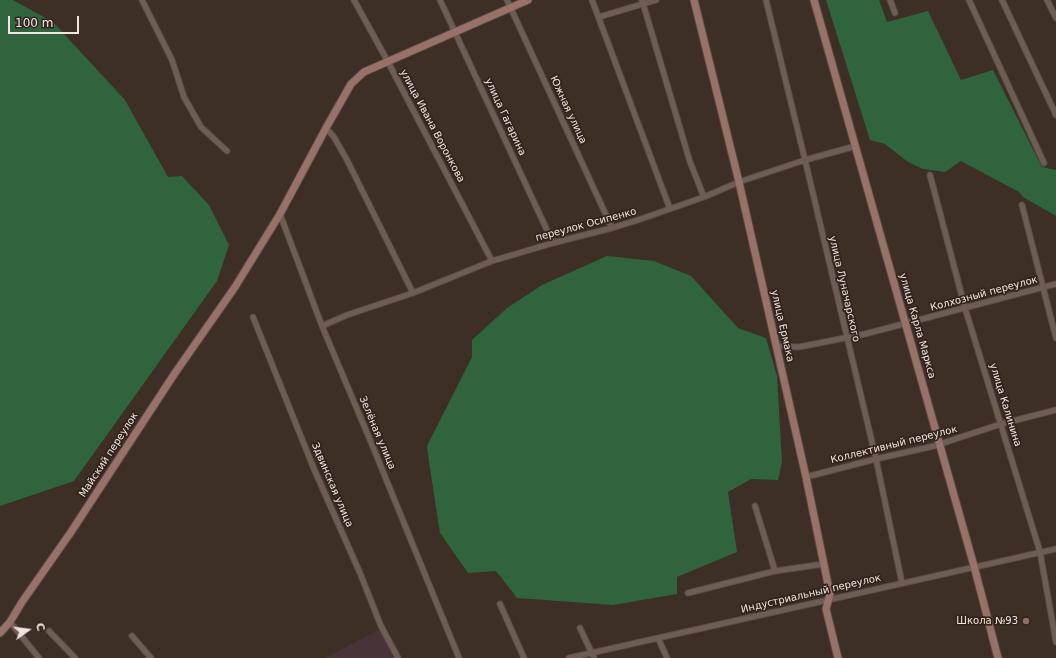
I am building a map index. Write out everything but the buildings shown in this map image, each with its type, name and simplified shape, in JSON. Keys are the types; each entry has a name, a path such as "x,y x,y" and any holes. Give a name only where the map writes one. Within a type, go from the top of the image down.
{"main road":[{"path":"455,33 528,0"},
{"name":"улица Ермака","path":"696,0 806,477 830,594 826,609 838,658"},
{"name":"улица Карла Маркса","path":"814,0 907,324 998,658"},
{"name":"Майский переулок","path":"0,633 10,622 22,602 71,532 175,373 234,287 280,214 351,84 364,72 455,33"}],"street":[{"path":"142,0 172,60 184,97 201,127 227,151"},
{"name":"улица Ивана Воронкова","path":"354,0 492,261"},
{"name":"улица Гагарина","path":"440,0 553,242"},
{"name":"Южная улица","path":"507,0 612,228"},
{"path":"592,0 670,209"},
{"path":"599,17 643,2 656,0"},
{"name":"улица Луначарского","path":"766,0 876,459 902,583"},
{"path":"890,0 895,12"},
{"path":"969,0 1044,163"},
{"path":"1002,0 1056,115"},
{"path":"1048,0 1056,18"},
{"path":"643,2 690,162 704,197"},
{"path":"326,128 334,137 347,160 413,293"},
{"name":"переулок Осипенко","path":"322,326 347,315 413,293 492,261 553,242 612,228 704,197 739,182 805,160 856,146"},
{"name":"улица Калинина","path":"930,175 965,308 1040,552 1056,642"},
{"path":"1022,205 1056,338"},
{"name":"Зелёная улица","path":"280,214 322,326 459,658"},
{"name":"Колхозный переулок","path":"776,346 799,347 907,324 1056,284"},
{"name":"Здвинская улица","path":"253,317 314,469 363,580 381,626 398,658"},
{"name":"Коллективный переулок","path":"806,477 940,444 1001,424 1056,410"},
{"path":"755,506 775,571"},
{"name":"Индустриальный переулок","path":"569,658 593,655 658,638 828,601 974,566 1056,549"},
{"path":"688,593 775,571 824,564"},
{"path":"500,604 524,658"},
{"path":"10,622 39,658"},
{"path":"580,628 593,655"},
{"path":"50,631 75,658"},
{"path":"132,636 151,658"},
{"path":"658,638 667,658"}],"shaded area":[{"path":"380,629 396,658 327,658 327,657"}],"green space":[{"path":"0,0 13,0 53,22 125,100 168,177 182,176 209,205 229,245 217,281 74,481 0,506"},
{"path":"826,0 879,0 887,22 928,11 961,80 993,70 1042,167 1056,170 1056,216 1023,197 1019,192 961,161 945,172 923,169 908,162 885,144 870,140"},
{"path":"607,256 654,261 691,276 738,328 766,338 777,376 782,462 778,480 751,479 728,492 737,552 677,577 677,594 613,605 517,598 496,571 468,573 440,533 427,446 472,357 472,340 507,308 542,285"}],"place":[{"name":"Школа №93","path":"1026,621"}]}
